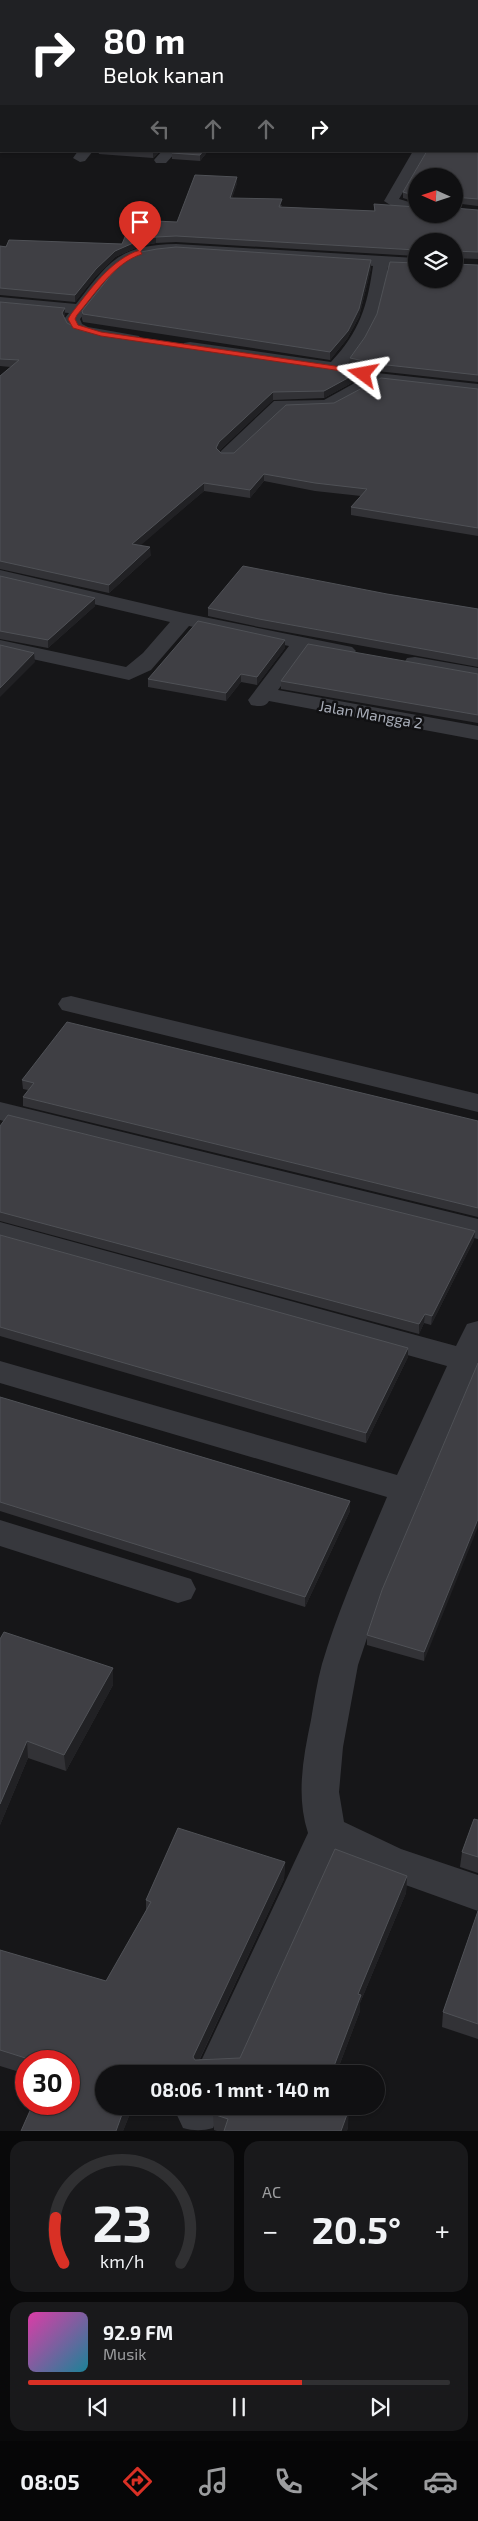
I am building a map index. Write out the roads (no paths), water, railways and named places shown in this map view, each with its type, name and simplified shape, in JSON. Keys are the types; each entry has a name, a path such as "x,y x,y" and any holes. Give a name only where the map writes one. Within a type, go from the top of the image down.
{"street":[{"path":"410,168 419,152"},
{"path":"408,172 391,201 398,206 408,207"},
{"path":"148,341 84,331 75,327 72,319 112,270 127,257 140,252 182,249 230,250 408,264"},
{"path":"335,368 351,351 370,322 375,306 381,263"},
{"path":"0,302 80,309"},
{"path":"176,345 335,368 377,378 478,390"},
{"path":"227,455 280,405 326,405 377,378"},
{"path":"0,576 184,619 301,644 360,654"},
{"path":"0,646 129,674 136,672 144,664 184,619"},
{"name":"Jalan Mangga 2","path":"301,644 261,697 478,733"},
{"path":"399,660 478,674"},
{"path":"71,1004 478,1103"},
{"path":"2,1115 478,1229"},
{"path":"0,1232 472,1346 407,1490 362,1599 340,1665 324,1748 320,1792 322,1815 328,1833 220,2065"},
{"path":"0,1372 407,1490"},
{"path":"0,1533 178,1589"},
{"path":"328,1833 389,1862 478,1893"}]}
